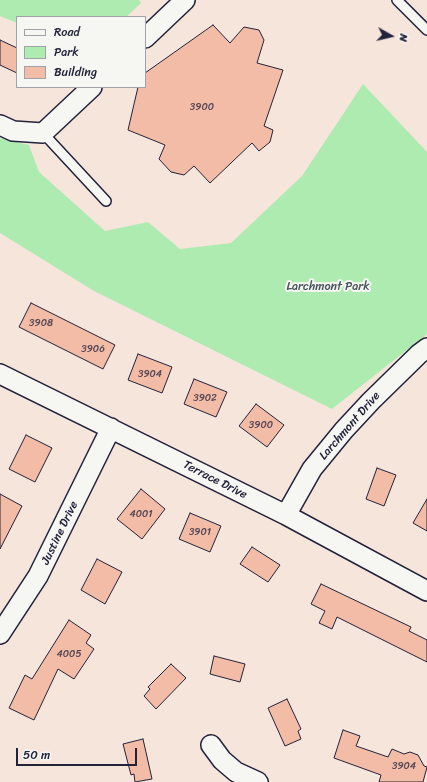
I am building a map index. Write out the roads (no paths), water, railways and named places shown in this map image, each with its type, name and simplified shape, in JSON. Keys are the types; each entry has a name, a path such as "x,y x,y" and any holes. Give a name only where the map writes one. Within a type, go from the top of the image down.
{"street":[{"path":"146,37 185,0"},
{"path":"0,125 13,131 43,133 91,88"},
{"name":"Larchmont Drive","path":"286,515 312,469 344,430 371,401 427,348"},
{"name":"Terrace Drive","path":"0,374 286,515 427,591"},
{"name":"Justine Drive","path":"0,634 38,576 111,428"},
{"path":"211,745 222,760 236,772 258,782"}],"lane":[{"path":"397,0 427,30"},
{"path":"43,133 106,201"}],"park label":[{"name":"Larchmont Park","path":"328,287"}]}
